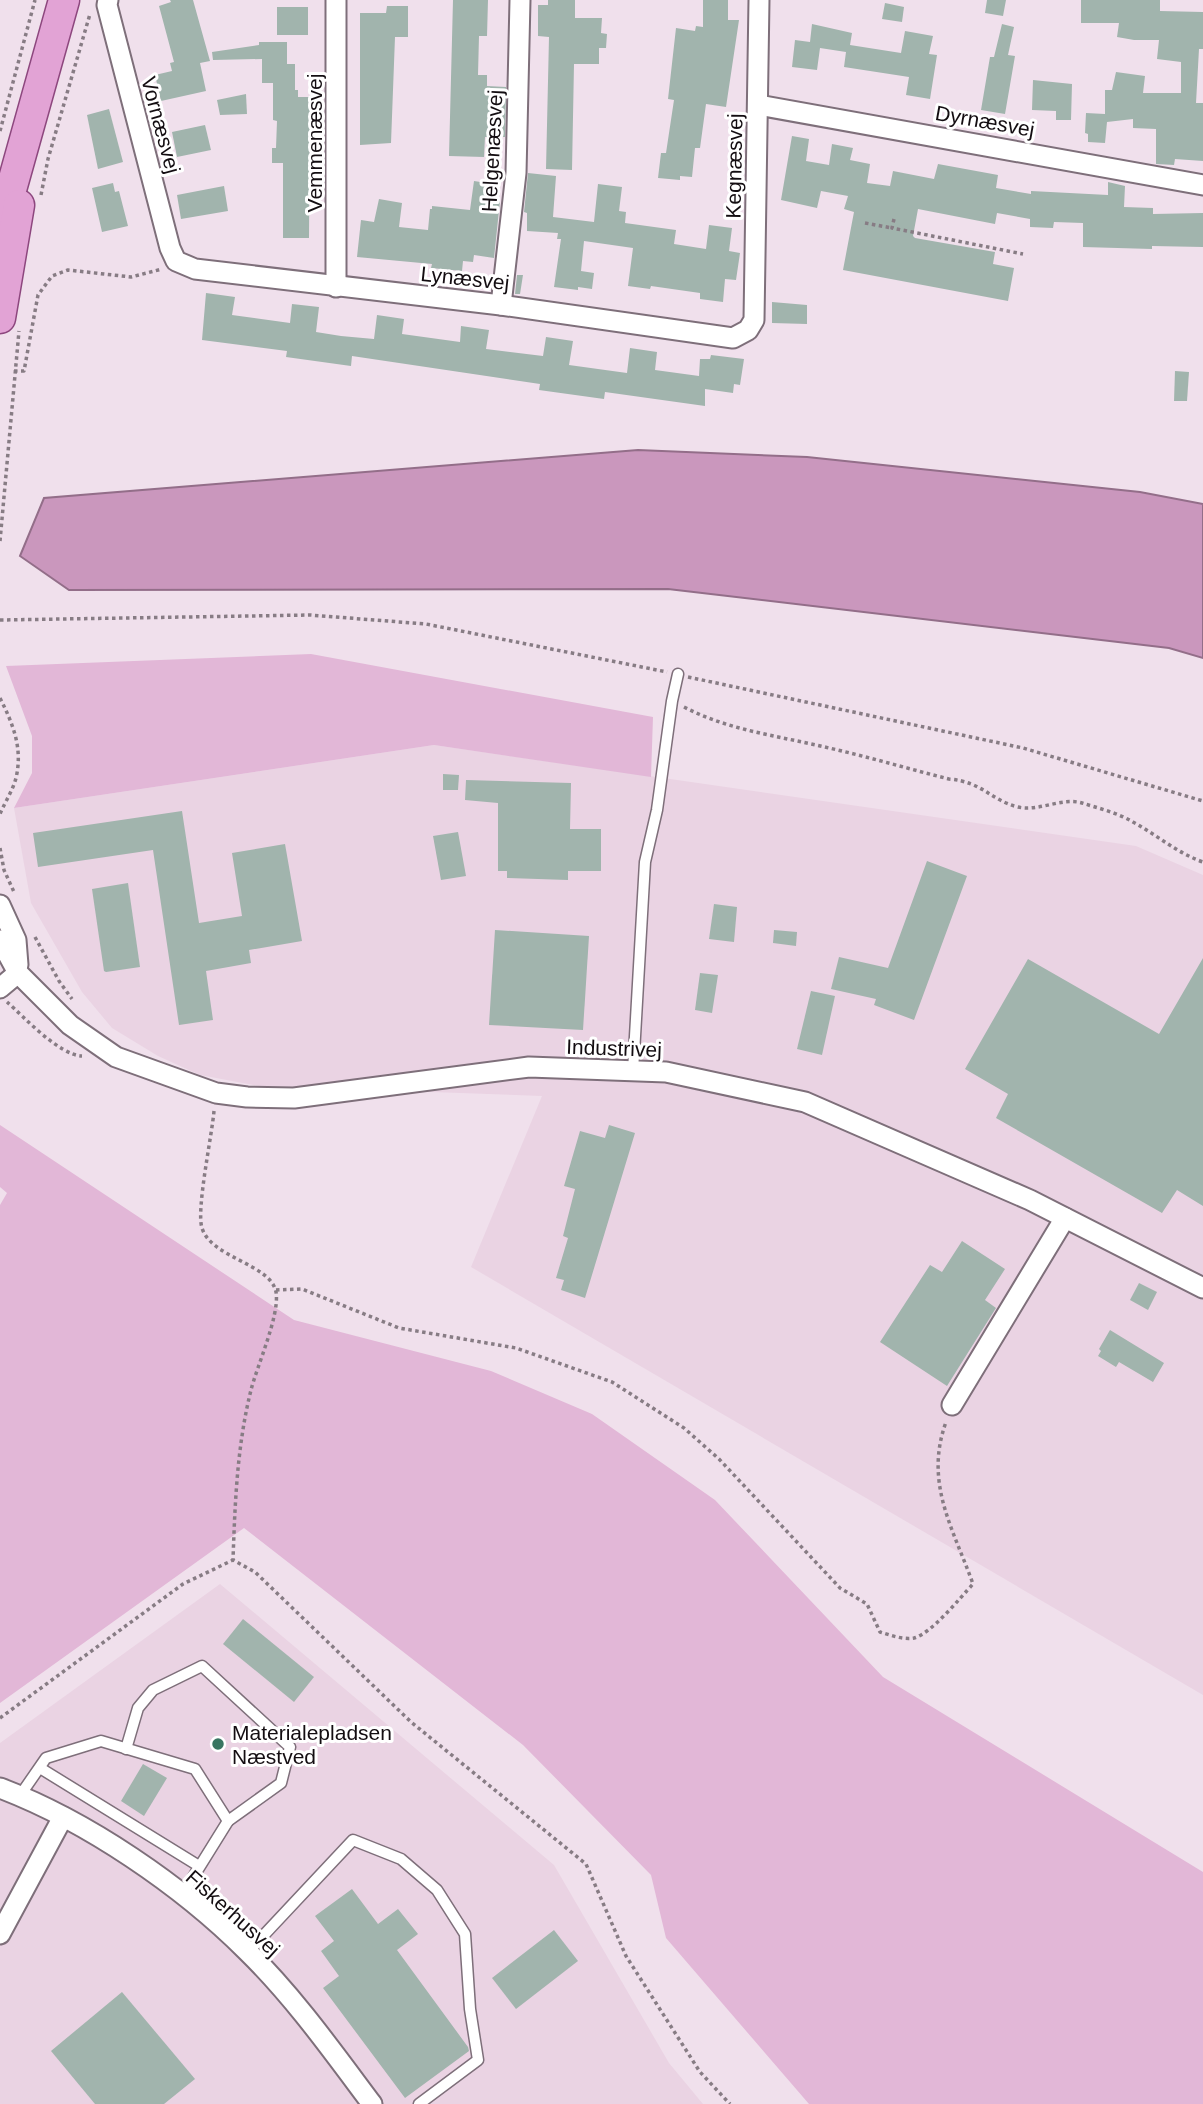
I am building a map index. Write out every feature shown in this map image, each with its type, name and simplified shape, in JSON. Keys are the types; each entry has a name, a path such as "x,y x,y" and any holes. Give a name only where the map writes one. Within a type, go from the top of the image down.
{"main road":[{"path":"0,229 64,0"},
{"path":"10,325 34,108"}],"street":[{"name":"Vornæsvej","path":"108,0 107,5 159,207 176,261"},
{"name":"Vemmenæsvej","path":"336,0 336,287"},
{"name":"Helgenæsvej","path":"501,305 516,173 520,0"},
{"name":"Kegnæsvej","path":"748,330 754,320 758,0"},
{"name":"Dyrnæsvej","path":"758,105 1203,185"},
{"name":"Lynæsvej","path":"176,261 195,269 501,305 733,338 748,330"},
{"path":"0,988 19,973 9,904"},
{"name":"Industrivej","path":"0,940 19,973 70,1025 116,1057 216,1093 294,1098 529,1067 666,1072 805,1102 1030,1200 1203,1288"},
{"path":"952,1405 1065,1218"},
{"name":"Fiskerhusvej","path":"0,1788 63,1818 129,1856 182,1895 248,1952 320,2034 372,2104"},
{"path":"0,1934 63,1818"}],"lane":[{"path":"633,1071 645,862 657,810 678,674"},
{"path":"125,1749 138,1708 153,1690 202,1665 290,1747 281,1783 228,1821 182,1895"},
{"path":"19,1797 46,1758 101,1741 195,1769 228,1821"},
{"path":"40,1768 200,1866"},
{"path":"248,1952 353,1840 401,1859 437,1890 465,1934 470,2010 478,2060 419,2104"}],"path":[{"path":"0,131 35,0"},
{"path":"40,199 48,159 90,13"},
{"path":"892,228 894,219"},
{"path":"865,223 1023,254"},
{"path":"14,371 24,372 38,295 52,276 68,270 131,277 158,271 176,261"},
{"path":"0,541 14,371 10,325"},
{"path":"0,620 310,615 426,624 678,674 1023,748 1203,801"},
{"path":"0,698 15,730 19,754 16,780 0,814"},
{"path":"672,701 709,720 742,729 831,748 949,779 967,781 1021,808 1078,802 1131,820 1188,857 1203,862"},
{"path":"0,848 9,904"},
{"path":"35,937 59,981 75,1003"},
{"path":"212,1128 201,1227 210,1242 266,1277 276,1290 275,1309 251,1391 237,1473 233,1560"},
{"path":"276,1290 302,1289 399,1328 516,1348 612,1382 684,1429 719,1458 841,1587 867,1604 880,1632 895,1637 914,1638 932,1626 973,1584 946,1517 938,1477 939,1442 952,1405"},
{"path":"0,1718 183,1584 233,1560"},
{"path":"233,1560 255,1572 411,1722 586,1864 626,1956 700,2072 730,2104"}],"shaded area":[{"path":"638,450 807,457 1140,492 1203,504 1203,658 1169,648 668,589 69,590 20,556 44,498"},
{"path":"311,654 653,717 651,777 434,745 14,808 32,773 32,736 6,666"},
{"path":"434,745 1136,846 1203,875 1203,1695 471,1267 542,1096 259,1086 200,1075 158,1056 112,1028 82,992 31,903 14,808"},
{"path":"0,1125 294,1320 491,1371 592,1414 715,1500 883,1677 1203,1872 1203,2104 809,2104 666,1938 651,1875 523,1745 244,1528 0,1703 0,1205 7,1193 0,1187"},
{"path":"220,1584 554,1865 669,2063 703,2104 0,2104 0,1743"}],"building":[{"path":"170,0 193,0 210,61 200,63 206,91 161,101 155,75 172,71 170,63 174,62 159,6 171,2"},
{"path":"453,0 488,0 487,36 479,36 478,75 487,75 487,86 506,87 505,137 485,137 484,157 449,156"},
{"path":"548,0 575,0 575,18 602,18 601,33 607,34 606,48 599,48 599,64 574,64 572,170 546,169 549,37 538,36 538,5 548,5"},
{"path":"703,0 728,0 728,20 739,20 726,107 706,104 700,148 695,148 692,177 680,176 680,180 658,178 661,153 666,153 674,100 668,99 676,28 695,31 696,26 703,27"},
{"path":"987,0 1006,0 1003,16 985,13"},
{"path":"1081,0 1160,0 1160,11 1203,12 1203,49 1199,49 1196,103 1203,103 1203,161 1175,159 1174,165 1156,164 1156,129 1133,128 1133,119 1107,122 1105,143 1088,142 1088,134 1085,133 1086,113 1105,114 1105,90 1112,90 1116,72 1145,76 1143,93 1181,93 1181,62 1157,59 1159,40 1117,37 1119,23 1081,23"},
{"path":"885,3 904,7 902,22 882,19"},
{"path":"387,6 408,6 408,37 395,37 391,143 360,145 360,13 386,13"},
{"path":"277,7 308,7 308,35 277,35"},
{"path":"812,24 852,33 850,45 901,53 905,31 933,36 929,54 937,55 930,99 906,95 909,77 844,67 846,52 820,48 817,70 792,67 795,40 810,42"},
{"path":"1002,24 1014,27 1008,55 1015,56 1005,114 981,110 990,57 994,57"},
{"path":"259,42 287,42 287,64 295,64 295,90 298,90 298,97 310,97 309,238 283,238 283,163 272,163 272,148 276,148 277,121 273,120 273,83 262,83 262,59 213,60 212,52 259,45"},
{"path":"1033,80 1072,84 1071,120 1056,120 1056,111 1032,110"},
{"path":"246,94 247,114 220,115 217,100"},
{"path":"109,109 123,162 98,169 87,115"},
{"path":"205,125 211,150 177,157 172,132"},
{"path":"792,136 809,139 806,161 829,165 832,144 853,148 850,160 870,164 867,183 890,186 893,171 934,179 938,164 998,175 996,188 1031,194 1031,191 1108,195 1108,182 1125,186 1124,207 1153,208 1153,214 1203,213 1203,247 1083,247 1083,223 1054,222 1053,228 1030,227 1030,219 997,213 995,224 918,209 913,236 915,238 995,252 993,264 1014,268 1008,301 843,270 854,212 844,209 848,196 821,191 817,208 781,200"},
{"path":"528,173 556,176 553,217 594,222 598,184 622,187 619,211 626,212 625,223 676,230 674,244 706,249 709,225 732,228 729,251 740,253 736,280 725,279 723,302 700,299 700,293 651,286 650,289 628,286 633,248 584,241 581,271 594,273 592,289 554,287 561,239 557,239 558,233 527,231 527,213 524,212"},
{"path":"474,181 493,184 491,200 500,201 494,258 474,255 473,262 463,261 462,271 431,268 432,264 357,257 361,220 374,222 379,199 402,203 399,227 428,230 432,206 470,210"},
{"path":"113,183 115,192 119,191 128,226 102,232 92,188"},
{"path":"224,186 228,211 181,219 177,195"},
{"path":"517,275 523,275 520,294 515,294"},
{"path":"206,293 235,297 232,315 290,323 292,304 319,307 316,332 341,336 374,339 377,315 404,319 402,334 460,342 461,326 489,330 486,349 543,356 546,337 573,341 569,365 627,373 630,348 657,352 655,370 699,376 700,359 710,359 711,355 744,359 740,385 734,384 733,393 705,389 705,406 605,392 604,399 539,390 540,384 352,356 351,366 286,357 287,351 202,340"},
{"path":"772,302 807,305 807,324 772,323"},
{"path":"1175,371 1189,372 1187,401 1174,401"},
{"path":"443,774 459,775 458,790 443,790"},
{"path":"466,780 571,783 570,829 601,829 601,871 568,871 568,880 507,878 507,871 498,871 498,803 465,800"},
{"path":"182,811 199,923 242,916 232,853 285,844 302,941 249,950 251,963 206,971 213,1020 179,1025 153,850 38,867 33,833"},
{"path":"458,832 466,876 441,880 433,836"},
{"path":"927,861 967,876 914,1020 874,1005 876,999 831,989 839,957 888,968"},
{"path":"128,883 140,967 106,972 92,889"},
{"path":"714,904 737,907 734,942 709,939"},
{"path":"495,930 589,936 583,1030 489,1025"},
{"path":"774,930 797,932 796,946 773,943"},
{"path":"1203,958 1203,1206 1177,1190 1162,1213 996,1118 1008,1094 965,1069 1028,959 1159,1034"},
{"path":"700,973 718,975 712,1013 695,1010"},
{"path":"811,991 835,996 822,1055 797,1049"},
{"path":"609,1125 635,1133 585,1298 561,1290 564,1280 556,1278 568,1238 563,1236 575,1189 564,1186 580,1131 605,1138"},
{"path":"962,1241 1005,1269 985,1300 996,1308 947,1386 880,1342 930,1265 942,1272"},
{"path":"1139,1283 1157,1292 1148,1310 1130,1300"},
{"path":"1110,1330 1164,1363 1153,1382 1119,1362 1116,1367 1098,1356"},
{"path":"243,1619 314,1677 294,1702 223,1644"},
{"path":"143,1764 167,1778 144,1816 121,1801"},
{"path":"352,1889 378,1924 398,1909 418,1934 397,1950 468,2047 469,2051 405,2098 323,1988 339,1976 321,1951 334,1941 315,1916"},
{"path":"554,1930 578,1961 516,2009 492,1978"},
{"path":"122,1992 195,2079 164,2104 95,2104 51,2051"}],"place":[{"name":"Materialepladsen Næstved","path":"218,1744"}]}
